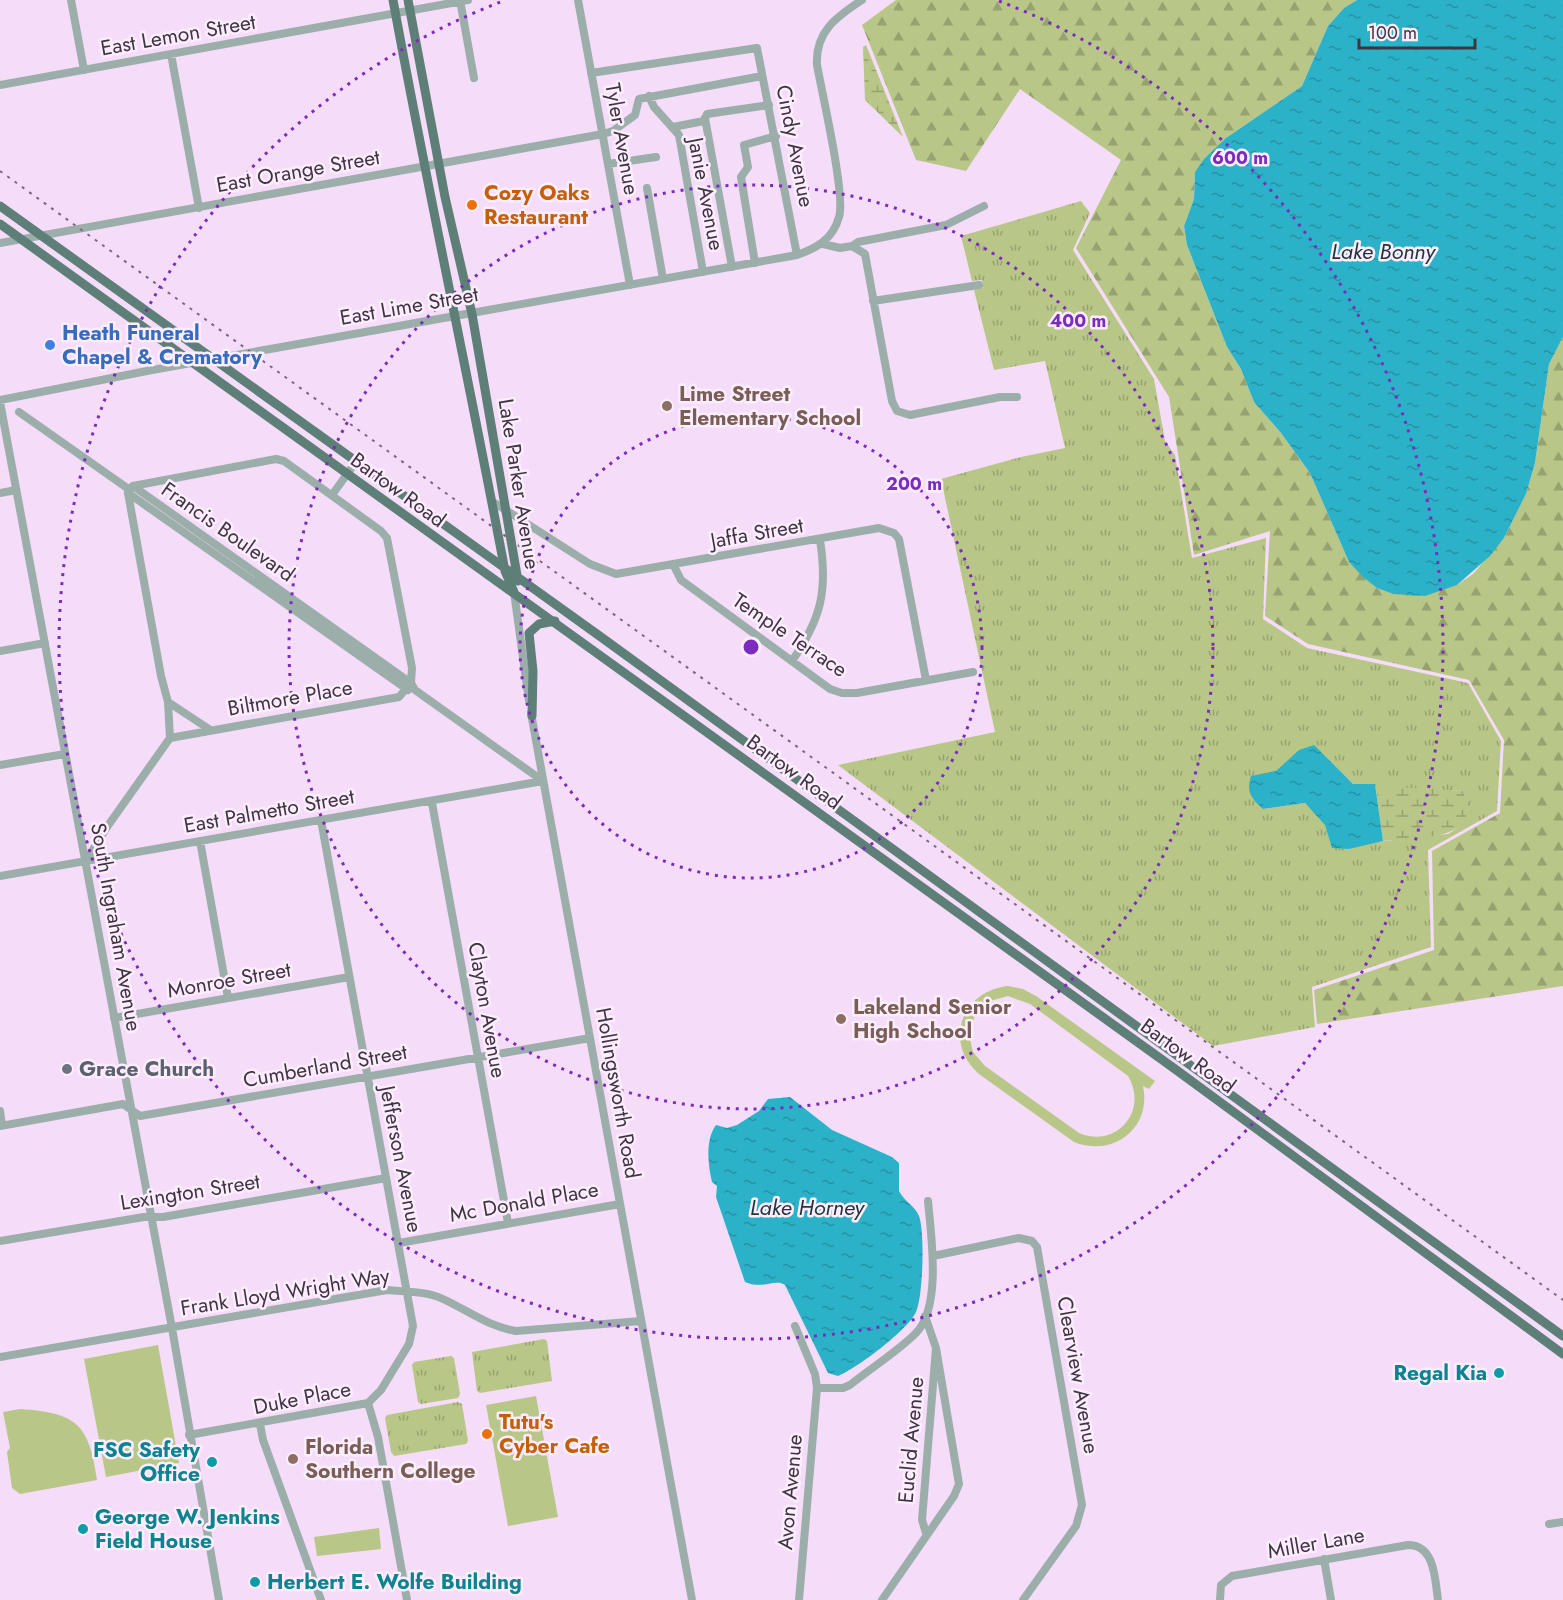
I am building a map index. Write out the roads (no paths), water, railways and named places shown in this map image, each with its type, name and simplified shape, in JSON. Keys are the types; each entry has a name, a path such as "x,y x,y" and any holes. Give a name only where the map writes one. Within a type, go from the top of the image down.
{"main road":[{"name":"Lake Parker Avenue","path":"393,0 423,166 457,316 506,571 514,592"},
{"name":"Lake Parker Avenue","path":"408,0 438,164 472,314 519,579 514,592"},
{"name":"Bartow Road","path":"0,206 945,886 1563,1336"},
{"name":"Bartow Road","path":"0,224 191,364 555,621 938,897 1563,1354"},
{"path":"532,717 533,671 529,633 539,624 555,621"}],"street":[{"path":"71,0 84,70"},
{"path":"463,0 474,78"},
{"name":"East Lemon Street","path":"0,85 463,0"},
{"name":"Tyler Avenue","path":"578,0 630,285"},
{"path":"862,0 829,25 817,48 817,61 841,207 832,232 823,244 840,248 852,246 858,242 946,225 984,206"},
{"name":"Cindy Avenue","path":"591,73 753,46 757,48 776,136 797,255"},
{"path":"171,54 199,208"},
{"path":"603,135 636,115 639,99 762,76"},
{"name":"Janie Avenue","path":"649,96 663,118 679,135 703,272"},
{"path":"673,127 704,121 707,114 769,105"},
{"path":"705,118 732,267"},
{"name":"East Orange Street","path":"0,243 603,135"},
{"path":"755,263 741,177 748,167 744,145 776,136"},
{"path":"608,164 656,157"},
{"path":"647,188 663,279"},
{"name":"East Lime Street","path":"0,401 191,364 797,255 823,244"},
{"path":"852,246 865,254 892,401 897,411 910,414 1000,397 1017,397"},
{"path":"873,301 978,285"},
{"name":"South Ingraham Avenue","path":"0,401 172,1328 219,1600"},
{"name":"Francis Boulevard","path":"19,412 224,556 319,617 543,781"},
{"path":"86,861 107,826 170,738 168,702 161,676 130,490 263,461 280,460 332,495 381,531 387,538 411,668 413,686 406,690"},
{"path":"332,495 355,463"},
{"path":"0,493 16,490"},
{"name":"Jaffa Street","path":"493,502 600,570 616,574 674,566 879,528 894,533 899,539 926,680"},
{"path":"792,661 807,639 821,606 824,574 820,540"},
{"name":"Francis Boulevard","path":"224,556 313,625 406,690"},
{"name":"Temple Terrace","path":"674,566 681,580 830,689 842,693 857,693 973,672"},
{"name":"Hollingsworth Road","path":"514,592 543,781 692,1600"},
{"path":"313,625 319,617"},
{"path":"0,651 45,644"},
{"name":"Biltmore Place","path":"170,738 209,729 227,728 399,697 406,690"},
{"path":"168,702 209,729"},
{"path":"0,765 65,753"},
{"name":"East Palmetto Street","path":"0,876 432,803 543,781"},
{"name":"Clayton Avenue","path":"432,803 508,1223"},
{"name":"Jefferson Avenue","path":"321,820 407,1292"},
{"path":"200,841 228,998"},
{"path":"938,897 945,886"},
{"name":"Monroe Street","path":"114,1018 349,977"},
{"name":"Cumberland Street","path":"1,1126 123,1104 140,1116 590,1038"},
{"path":"0,1111 1,1126"},
{"name":"Lexington Street","path":"0,1241 386,1178"},
{"path":"795,1326 815,1374 817,1388 843,1388 850,1385 917,1332 929,1302 933,1256 928,1201"},
{"name":"Mc Donald Place","path":"399,1243 620,1204"},
{"path":"1409,1243 1418,1231"},
{"name":"Clearview Avenue","path":"933,1256 1019,1238 1032,1241 1037,1247 1082,1505 1076,1526 1023,1600"},
{"name":"Frank Lloyd Wright Way","path":"0,1357 387,1290 427,1294 443,1299 481,1321 498,1328 516,1331 641,1321"},
{"name":"Duke Place","path":"189,1436 368,1403 381,1390 409,1344 413,1326 407,1292"},
{"name":"Euclid Avenue","path":"882,1600 926,1533 954,1496 959,1484 936,1348 925,1316"},
{"name":"Euclid Avenue","path":"926,1533 922,1521 936,1348"},
{"name":"Avon Avenue","path":"799,1600 817,1388"},
{"path":"368,1403 376,1429 407,1600"},
{"path":"260,1424 263,1440 321,1600"},
{"path":"1549,1524 1563,1522"},
{"name":"Miller Lane","path":"1220,1600 1221,1585 1232,1576 1408,1545 1420,1547 1432,1562 1438,1600"},
{"path":"1324,1559 1331,1600"}],"water":[{"name":"Lake Bonny","path":"1357,0 1563,0 1563,337 1549,364 1535,463 1526,494 1504,538 1490,556 1457,585 1425,596 1393,594 1377,588 1349,562 1310,473 1281,433 1254,402 1241,369 1227,347 1187,245 1184,226 1194,199 1195,172 1204,159 1226,138 1302,86 1328,26 1344,8"},
{"path":"1314,745 1353,784 1375,784 1383,841 1349,849 1332,848 1325,825 1305,803 1263,809 1253,798 1249,791 1251,776 1276,771 1299,750"},
{"name":"Lake Horney","path":"790,1097 832,1130 892,1157 899,1163 899,1191 917,1212 921,1224 922,1279 916,1312 903,1329 881,1348 857,1366 838,1376 828,1373 785,1285 777,1283 757,1285 745,1282 716,1197 717,1186 712,1182 709,1145 716,1125 727,1128 737,1125 759,1111 768,1099"}],"railway":[{"path":"0,171 1563,1300"}],"place":[{"name":"Cozy Oaks Restaurant","path":"472,205"},
{"name":"Heath Funeral Chapel & Crematory","path":"50,345"},
{"name":"Lime Street Elementary School","path":"667,406"},
{"name":"Lakeland Senior High School","path":"841,1019"},
{"name":"Grace Church","path":"67,1069"},
{"name":"Regal Kia","path":"1499,1373"},
{"name":"Tutu's Cyber Cafe","path":"487,1434"},
{"name":"Florida Southern College","path":"293,1459"},
{"name":"FSC Safety Office","path":"212,1462"},
{"name":"George W. Jenkins Field House","path":"83,1529"},
{"name":"Herbert E. Wolfe Building","path":"255,1582"}]}
